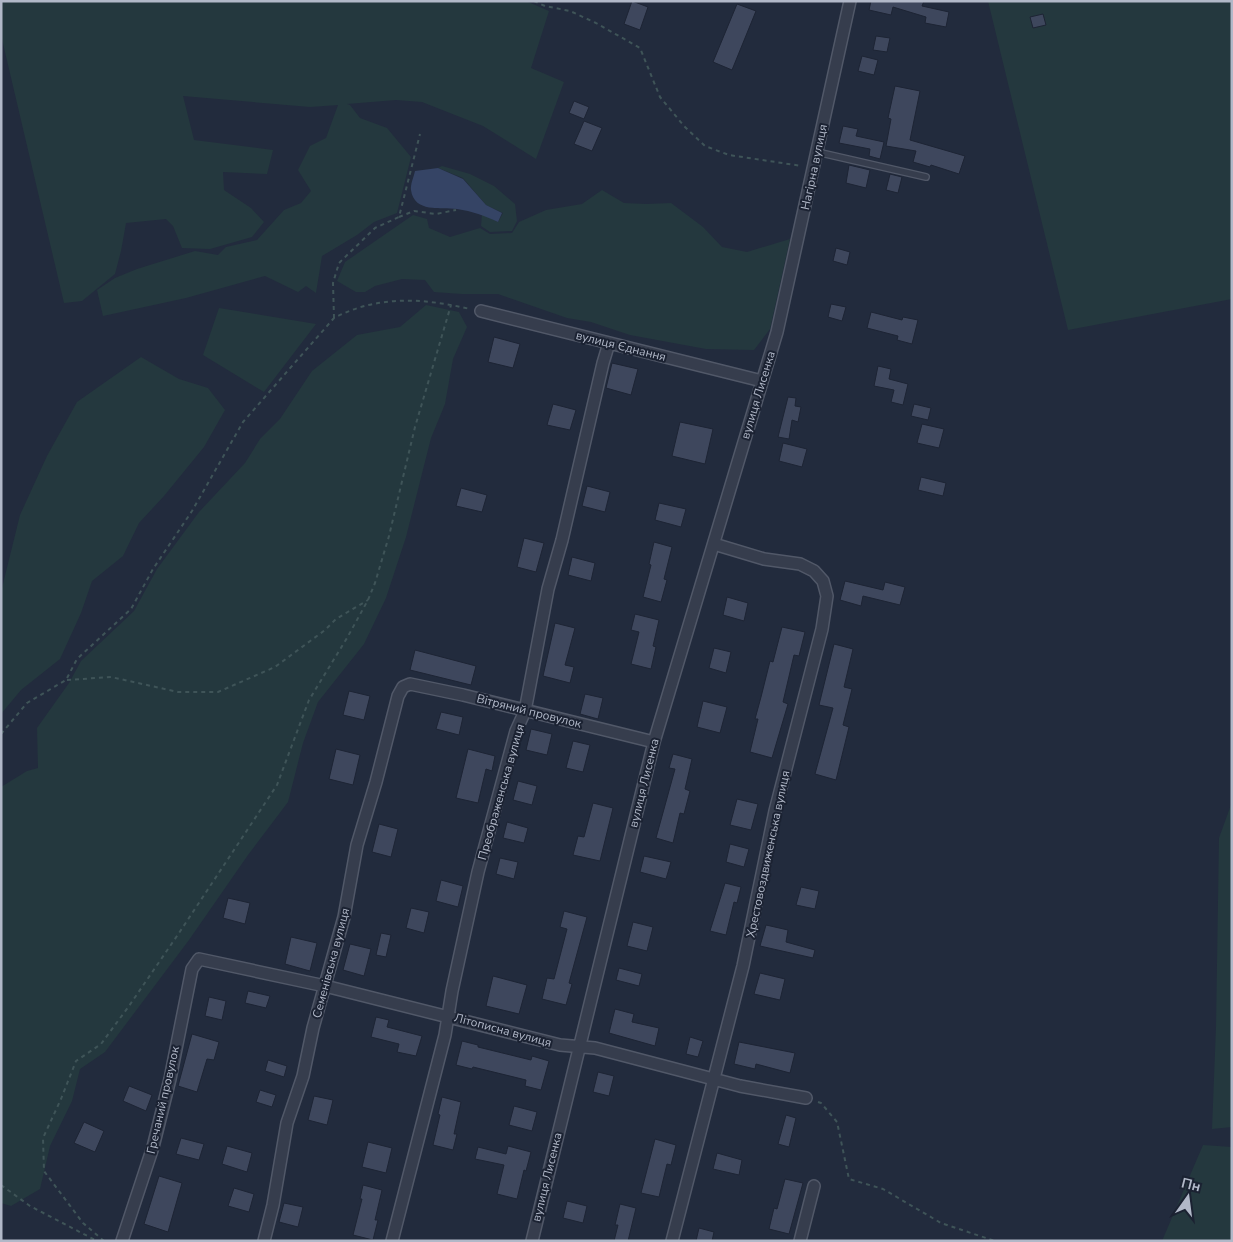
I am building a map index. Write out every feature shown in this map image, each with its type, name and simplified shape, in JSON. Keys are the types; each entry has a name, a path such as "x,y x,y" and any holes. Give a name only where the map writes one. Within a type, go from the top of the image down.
{"street":[{"name":"Нагірна вулиця","path":"777,332 850,1"},
{"name":"вулиця Єднання","path":"481,311 762,381"},
{"name":"вулиця Лисенка","path":"532,1241 654,742 777,332"},
{"name":"Преображенська вулиця","path":"392,1241 427,1110 449,1016 452,991 478,872 516,731 525,711 548,589 562,540 609,343"},
{"name":"Хрестовоздвиженська вулиця","path":"672,1241 743,966 776,811 822,629 826,596 823,581 814,571 800,564 764,559 714,544"},
{"name":"Вітряний провулок","path":"403,687 410,684 445,691 654,742"},
{"name":"Семенівська вулиця","path":"264,1241 273,1205 287,1123 303,1076 344,917 357,845 376,782 398,696 403,687"},
{"name":"Літописна вулиця","path":"200,959 325,986 560,1045 595,1048 740,1086 806,1098"},
{"name":"Гречаний провулок","path":"122,1241 153,1147 170,1079 192,969 200,959"},
{"path":"800,1241 814,1186"}],"lane":[{"path":"817,152 926,177"}],"path":[{"path":"534,1 546,6 570,11 596,23 640,48 660,97 684,126 705,146 729,156 814,168"},
{"path":"399,216 420,134"},
{"path":"334,318 333,283 339,263 376,228 399,216 414,211 436,214 456,210"},
{"path":"66,680 78,659 131,609 153,568 192,511 243,422 334,318 352,309 380,302 420,301 481,311"},
{"path":"104,1241 83,1223 44,1170 43,1138 76,1061 101,1044 129,1006 277,785 309,700 368,600 389,536 415,427 451,305"},
{"path":"1,734 27,703 66,680 111,677 178,692 218,692 275,667 325,630 336,619 368,600"},
{"path":"806,1098 821,1103 837,1122 849,1179 883,1190 941,1223 995,1241"},
{"path":"1,1186 30,1206 97,1241"}],"shaded area":[{"path":"1,1 526,1 549,11 531,68 564,82 536,159 483,126 422,102 396,100 347,104 350,105 360,118 387,128 411,157 397,213 374,222 357,235 322,256 316,293 306,286 298,292 265,276 186,298 103,316 97,290 115,278 195,251 218,255 226,247 257,240 284,210 301,203 311,191 298,170 310,146 326,138 338,105 310,107 183,96 194,140 273,150 267,174 223,172 224,190 251,208 264,222 252,237 210,249 182,248 173,226 166,219 126,223 115,274 82,301 64,303 1,35"},
{"path":"988,1 1232,1 1232,299 1068,330"},
{"path":"442,166 470,174 494,186 515,204 517,221 512,231 490,232 481,226 482,214 498,222 503,213 486,205 463,178 438,168"},
{"path":"602,190 624,203 671,203 703,227 722,247 747,252 790,239 770,329 754,350 706,349 630,335 591,322 567,318 498,294 434,292 425,280 402,279 375,286 365,292 356,292 337,281 345,262 413,215 427,219 429,228 450,237 480,228 490,234 512,233 519,222 546,210 582,204"},
{"path":"426,305 459,312 467,327 453,359 445,404 431,438 406,537 386,598 364,644 318,702 303,743 288,802 248,855 189,940 105,1052 80,1069 72,1101 50,1146 40,1189 11,1206 1,1203 1,787 27,771 38,768 37,728 69,683 81,661 134,611 157,569 199,512 245,463 260,439 280,419 312,371 357,335 400,327"},
{"path":"219,308 316,324 264,392 203,355"},
{"path":"141,357 179,379 208,388 225,410 204,447 139,523 123,556 92,581 81,613 60,659 21,690 1,714 1,592 20,515 47,456 77,402"},
{"path":"1232,802 1232,1127 1212,1129 1216,1027 1219,838"},
{"path":"1203,1145 1232,1147 1232,1241 1162,1241"}],"water":[{"path":"438,168 463,179 486,205 502,213 498,222 468,211 423,206 417,202 413,197 411,188 415,171"}],"building":[{"path":"632,1 648,7 640,30 624,24"},
{"path":"871,1 924,1 922,6 949,12 946,27 925,23 926,17 893,7 891,15 869,10"},
{"path":"737,4 756,11 732,70 713,62"},
{"path":"1043,14 1046,25 1033,28 1030,17"},
{"path":"876,36 890,38 887,52 873,50"},
{"path":"862,56 878,60 874,75 858,71"},
{"path":"895,86 920,91 910,140 965,156 959,174 931,165 930,167 913,162 916,151 886,146 891,119 888,118"},
{"path":"574,101 589,107 584,119 569,113"},
{"path":"584,121 602,128 592,151 574,144"},
{"path":"843,126 858,129 856,136 884,142 880,159 869,156 870,149 839,143"},
{"path":"849,165 870,170 866,188 846,183"},
{"path":"890,174 902,177 898,193 886,190"},
{"path":"836,248 850,252 847,265 833,261"},
{"path":"831,304 846,307 842,321 828,317"},
{"path":"871,312 902,320 903,317 918,320 912,344 897,340 898,336 867,328"},
{"path":"494,337 520,344 513,368 488,362"},
{"path":"612,363 638,369 631,395 606,388"},
{"path":"878,366 891,369 889,379 908,384 903,405 891,402 894,390 874,386"},
{"path":"788,397 796,398 795,406 801,407 798,422 792,420 789,439 778,437"},
{"path":"553,404 576,410 570,430 547,425"},
{"path":"914,404 931,408 928,420 911,416"},
{"path":"680,422 713,429 705,464 672,456"},
{"path":"922,424 944,429 939,448 917,443"},
{"path":"783,443 807,449 802,467 779,461"},
{"path":"921,477 946,483 943,496 918,490"},
{"path":"587,486 610,492 605,512 582,506"},
{"path":"461,488 487,495 482,512 456,506"},
{"path":"659,503 686,509 681,527 655,520"},
{"path":"524,538 544,543 536,572 517,567"},
{"path":"654,542 672,547 664,579 667,580 661,602 643,597 651,565 649,564"},
{"path":"572,557 595,563 591,581 568,575"},
{"path":"845,581 883,590 885,582 905,587 900,605 863,596 861,606 840,600"},
{"path":"727,597 748,603 744,621 723,615"},
{"path":"635,614 659,620 653,646 656,647 651,669 631,664 639,632 631,630"},
{"path":"555,623 575,628 565,665 574,667 570,683 543,676"},
{"path":"782,627 805,632 799,656 794,655 783,702 788,704 772,758 750,752 758,719 755,719 770,661 773,662"},
{"path":"834,644 853,649 844,687 852,689 843,725 849,727 836,780 815,774 833,708 819,705"},
{"path":"714,648 731,652 726,673 709,668"},
{"path":"415,650 476,666 471,685 410,670"},
{"path":"349,691 370,696 364,720 343,715"},
{"path":"585,694 603,698 598,719 580,714"},
{"path":"703,701 727,707 720,733 697,727"},
{"path":"441,712 463,717 459,735 436,729"},
{"path":"531,729 552,734 547,755 526,750"},
{"path":"573,741 590,745 583,772 566,768"},
{"path":"336,749 360,755 353,785 329,779"},
{"path":"468,749 495,756 492,771 486,769 478,803 456,798"},
{"path":"673,754 692,759 685,789 690,791 684,814 680,813 673,843 656,838 675,769 669,768"},
{"path":"518,781 537,786 532,805 513,800"},
{"path":"737,799 758,804 751,830 730,825"},
{"path":"593,803 613,808 600,861 573,855 578,836 584,837"},
{"path":"507,822 528,828 524,843 503,838"},
{"path":"379,824 398,829 391,857 372,852"},
{"path":"730,844 749,849 744,867 726,862"},
{"path":"644,856 671,862 666,879 640,872"},
{"path":"500,858 518,862 514,879 496,874"},
{"path":"441,880 463,886 458,907 436,901"},
{"path":"725,883 741,887 737,903 734,902 726,935 710,931"},
{"path":"801,887 819,891 815,909 796,905"},
{"path":"228,898 250,903 245,924 223,918"},
{"path":"411,908 429,912 424,933 406,928"},
{"path":"564,911 587,917 569,983 572,984 566,1005 542,999 547,978 554,979 567,929 560,927"},
{"path":"633,922 653,927 647,951 627,946"},
{"path":"766,925 788,930 786,942 815,950 813,958 760,946"},
{"path":"381,933 391,935 386,957 376,955"},
{"path":"291,937 317,943 310,971 285,964"},
{"path":"350,944 371,949 364,976 343,970"},
{"path":"619,968 642,974 639,986 616,980"},
{"path":"760,973 785,979 780,1000 754,994"},
{"path":"493,976 527,985 519,1014 486,1006"},
{"path":"248,991 270,996 266,1008 245,1003"},
{"path":"209,997 226,1001 222,1020 205,1016"},
{"path":"615,1009 634,1014 632,1022 659,1028 655,1046 609,1033"},
{"path":"376,1017 389,1020 387,1027 422,1036 416,1056 397,1052 399,1044 371,1037"},
{"path":"192,1034 219,1042 214,1060 207,1059 197,1092 178,1086"},
{"path":"690,1037 703,1041 698,1057 686,1054"},
{"path":"462,1041 478,1045 478,1047 531,1060 532,1056 549,1061 541,1090 525,1086 526,1080 473,1067 472,1069 456,1065"},
{"path":"739,1042 795,1053 790,1073 756,1064 755,1069 734,1064"},
{"path":"268,1060 287,1066 284,1077 265,1071"},
{"path":"598,1072 614,1076 609,1096 593,1092"},
{"path":"129,1086 152,1095 146,1111 123,1101"},
{"path":"260,1090 276,1095 272,1107 256,1102"},
{"path":"314,1096 333,1100 327,1125 308,1120"},
{"path":"442,1097 461,1102 454,1134 457,1134 453,1150 433,1145"},
{"path":"514,1106 537,1112 532,1131 509,1125"},
{"path":"786,1115 796,1118 789,1147 778,1144"},
{"path":"84,1122 104,1131 95,1152 74,1143"},
{"path":"181,1138 204,1144 199,1160 176,1154"},
{"path":"655,1139 676,1145 671,1165 667,1164 659,1197 641,1193"},
{"path":"368,1142 392,1148 386,1173 362,1167"},
{"path":"227,1146 252,1153 247,1172 222,1164"},
{"path":"508,1146 531,1152 526,1171 524,1170 517,1199 497,1194 504,1165 475,1159 478,1147 506,1154"},
{"path":"717,1153 742,1160 739,1175 713,1169"},
{"path":"159,1176 182,1183 168,1232 144,1224"},
{"path":"785,1179 803,1183 789,1234 769,1229 774,1208 777,1209"},
{"path":"363,1185 382,1190 375,1220 378,1220 373,1240 353,1235 362,1199 360,1199"},
{"path":"234,1188 254,1194 249,1212 228,1206"},
{"path":"567,1201 587,1206 583,1223 563,1218"},
{"path":"284,1203 303,1207 298,1227 279,1222"},
{"path":"620,1204 636,1208 628,1241 614,1241 618,1225 615,1225"},
{"path":"699,1228 714,1232 712,1241 696,1241"}]}
